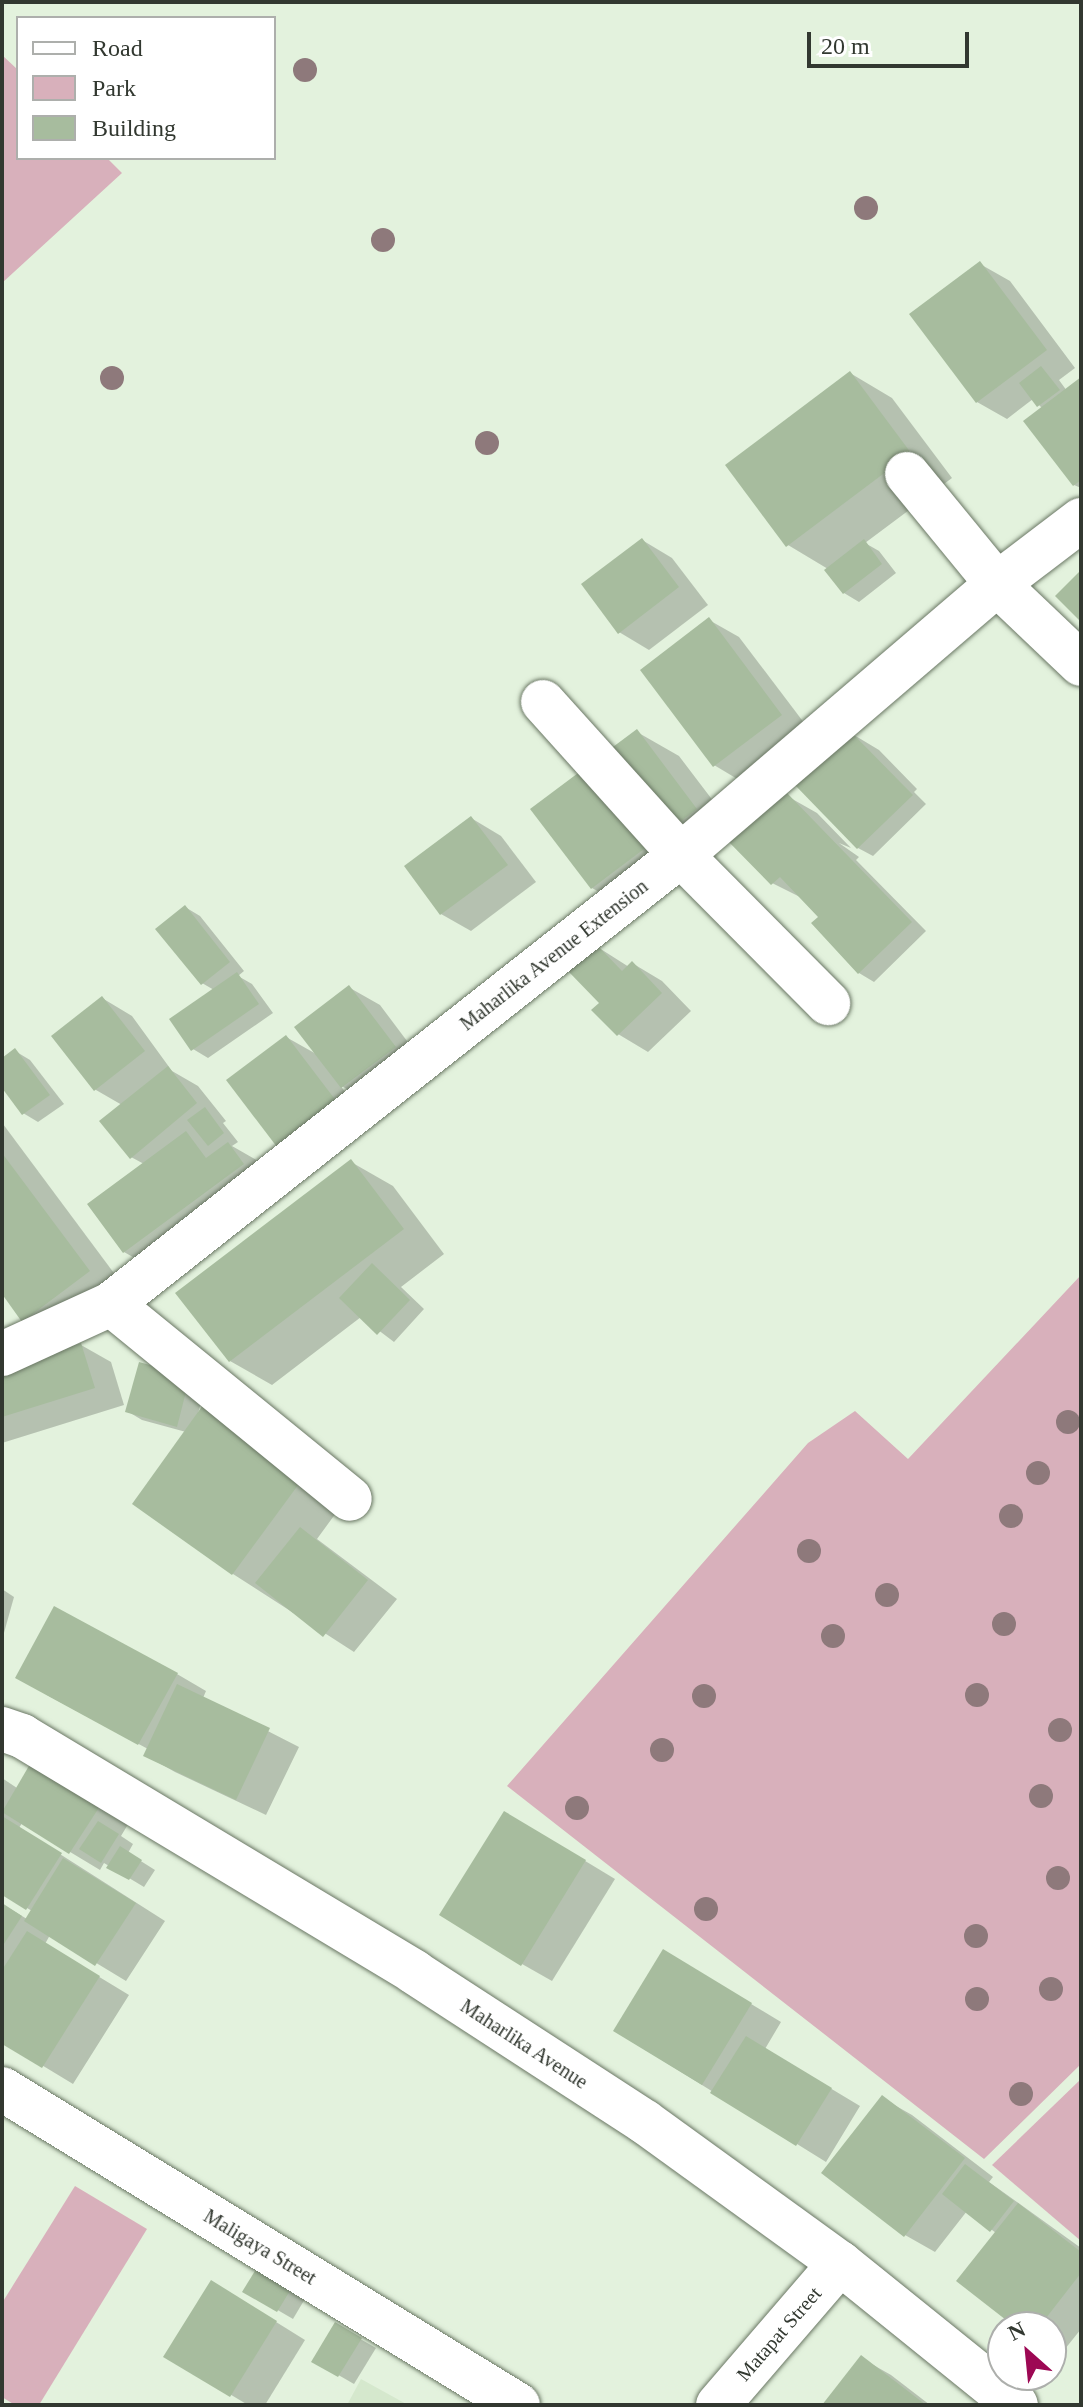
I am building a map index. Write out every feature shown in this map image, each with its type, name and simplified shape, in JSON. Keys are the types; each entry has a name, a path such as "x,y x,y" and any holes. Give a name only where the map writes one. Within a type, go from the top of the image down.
{"street":[{"path":"907,474 997,584 1081,664"},
{"name":"Maharlika Avenue Extension","path":"2,1354 111,1304 681,855 997,584 1081,520"},
{"path":"543,702 681,855 828,1003"},
{"path":"111,1304 350,1499"},
{"name":"Maharlika Avenue","path":"2,1729 35,1744 414,1972 645,2122 840,2263 1016,2405"},
{"name":"Maligaya Street","path":"2,2089 518,2405"},
{"name":"Matapat Street","path":"718,2405 840,2263"}],"shaded area":[{"path":"361,2379 408,2405 347,2405"}],"green space":[{"path":"2,55 16,68 16,160 109,160 122,173 2,283"},
{"path":"1081,1275 1081,2064 984,2159 507,1786 808,1443 855,1411 908,1459"},
{"path":"1081,2079 1081,2241 992,2165"},
{"path":"75,2186 147,2229 39,2405 15,2405 2,2397 2,2303"}],"building":[{"path":"980,261 1047,350 976,403 909,314"},
{"path":"1041,366 1060,390 1037,407 1019,383"},
{"path":"850,371 911,453 786,547 725,465"},
{"path":"1081,377 1081,480 1073,486 1023,421"},
{"path":"642,538 679,587 618,634 581,584"},
{"path":"864,539 882,564 843,594 824,570"},
{"path":"1081,570 1081,622 1055,596"},
{"path":"709,617 782,715 713,767 640,670"},
{"path":"637,729 697,809 591,889 530,809"},
{"path":"849,730 913,795 857,849 793,783"},
{"path":"787,793 912,922 858,974 811,923 818,917 780,877 771,885 724,837"},
{"path":"471,816 508,865 440,915 404,866"},
{"path":"185,905 230,962 201,985 155,929"},
{"path":"596,944 622,971 632,961 662,993 617,1036 591,1010 599,1003 568,971"},
{"path":"237,972 259,1004 191,1051 169,1019"},
{"path":"349,985 396,1047 341,1088 294,1027"},
{"path":"102,996 145,1051 94,1091 51,1036"},
{"path":"286,1035 337,1102 277,1147 226,1080"},
{"path":"15,1048 50,1095 22,1115 2,1088 2,1058"},
{"path":"168,1066 197,1103 130,1159 99,1121"},
{"path":"205,1107 224,1133 208,1146 187,1120"},
{"path":"186,1131 206,1158 228,1142 244,1164 123,1253 87,1204"},
{"path":"2,1153 90,1271 22,1322 2,1294"},
{"path":"351,1159 404,1229 229,1362 175,1293"},
{"path":"372,1263 410,1300 377,1335 339,1298"},
{"path":"81,1343 95,1388 2,1417 2,1368"},
{"path":"139,1362 190,1376 177,1427 125,1412"},
{"path":"203,1405 304,1477 232,1575 132,1504"},
{"path":"300,1527 368,1580 323,1637 255,1583"},
{"path":"54,1606 178,1673 138,1745 15,1678"},
{"path":"177,1684 270,1728 236,1800 143,1756"},
{"path":"33,1759 102,1803 69,1854 2,1812"},
{"path":"504,1811 586,1860 521,1966 439,1915"},
{"path":"2,1816 62,1853 26,1910 2,1895"},
{"path":"98,1821 119,1834 101,1863 79,1849"},
{"path":"120,1846 142,1860 129,1880 106,1868"},
{"path":"63,1858 136,1903 95,1966 24,1921"},
{"path":"2,1903 22,1916 2,1947"},
{"path":"27,1931 100,1976 42,2068 2,2044 2,1970"},
{"path":"663,1949 752,2003 702,2085 613,2031"},
{"path":"746,2036 832,2088 796,2146 710,2093"},
{"path":"882,2095 965,2158 904,2237 821,2173"},
{"path":"965,2164 1014,2201 990,2232 942,2194"},
{"path":"1018,2203 1081,2252 1081,2273 1051,2311 994,2311 956,2281"},
{"path":"261,2261 296,2281 277,2312 242,2292"},
{"path":"211,2280 277,2321 230,2397 163,2357"},
{"path":"335,2322 362,2338 338,2377 311,2362"},
{"path":"861,2355 926,2405 822,2405"}]}
